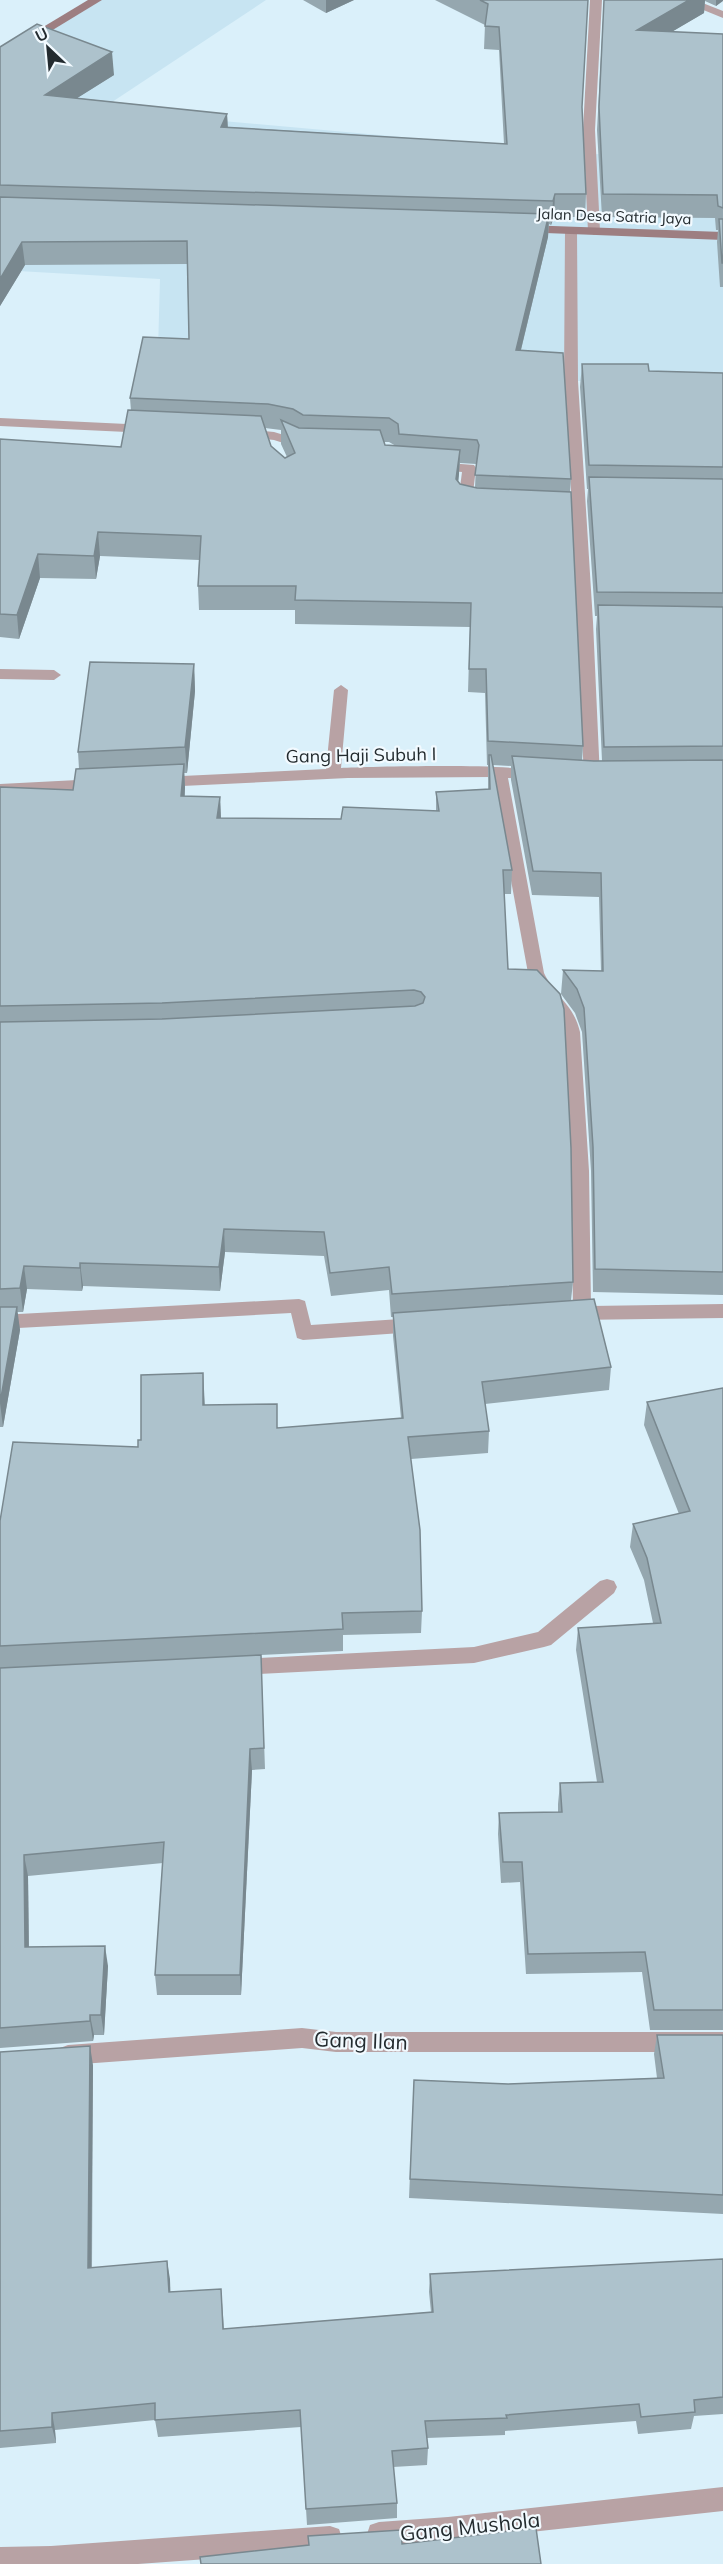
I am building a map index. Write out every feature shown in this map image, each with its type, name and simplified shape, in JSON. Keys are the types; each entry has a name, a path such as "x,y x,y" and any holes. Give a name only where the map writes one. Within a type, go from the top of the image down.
{"street":[{"path":"0,58 96,0"},
{"path":"594,231 589,130 596,0"},
{"path":"685,0 723,15"},
{"name":"Jalan Desa Satria Jaya","path":"512,229 723,236"},
{"path":"571,231 591,622 592,777"},
{"path":"0,422 164,429"},
{"path":"234,433 269,434 288,438 300,445 311,445"},
{"path":"269,434 273,450"},
{"path":"416,465 469,468 465,503 488,507"},
{"path":"534,508 583,500"},
{"path":"0,674 54,675"},
{"path":"333,774 341,690"},
{"path":"499,772 536,973 545,992 559,1004 568,1016 572,1032 580,1171 582,1313"},
{"name":"Gang Haji Subuh I","path":"143,782 333,774 499,772 546,775"},
{"path":"0,789 107,784"},
{"path":"0,1322 299,1306 303,1333 431,1323"},
{"path":"559,1314 723,1311"},
{"path":"223,1668 474,1655 544,1639 607,1587"},
{"name":"Gang Ilan","path":"53,2056 302,2038 336,2042 723,2042"},
{"name":"Gang Mushola","path":"0,2559 51,2559 448,2529 723,2499"}],"shaded area":[{"path":"96,0 266,0 100,110 590,154 723,156 723,381 571,381 158,350 160,279 0,270 0,58"}],"building":[{"path":"480,0 588,0 582,107 586,194 555,194 553,201 0,185 0,47 37,24 112,52 45,95 227,114 221,127 507,144 499,27 485,26 488,4"},
{"path":"604,0 689,0 637,30 723,34 723,208 718,206 717,195 603,194 599,107"},
{"path":"0,197 549,214 516,350 563,353 571,479 475,475 479,445 477,440 399,434 398,424 389,418 303,415 293,409 268,404 130,398 143,337 189,339 187,241 22,242 0,279"},
{"path":"719,219 723,219 723,263 722,263"},
{"path":"582,364 648,364 649,371 723,373 723,467 589,465"},
{"path":"128,410 261,416 271,446 285,458 295,453 281,420 299,428 380,430 385,445 460,450 456,479 460,484 477,488 571,492 583,746 488,741 486,669 469,669 471,603 295,600 296,586 198,586 201,536 98,532 94,556 38,554 17,615 0,614 0,439 121,447"},
{"path":"589,477 723,479 723,593 597,592"},
{"path":"598,605 723,607 723,746 604,747"},
{"path":"90,662 194,664 185,747 78,752"},
{"path":"489,755 491,755 512,870 503,870 508,969 537,970 560,994 564,1009 571,1148 573,1282 392,1294 389,1267 330,1273 324,1232 224,1229 219,1267 80,1263 80,1268 24,1266 20,1288 0,1289 0,1022 162,1019 415,1006 423,1003 425,997 421,992 414,990 162,1003 0,1006 0,787 73,790 76,769 184,764 181,796 220,797 217,818 341,819 343,807 439,811 436,792 490,789"},
{"path":"512,756 594,761 723,760 723,1272 595,1269 593,1147 584,1008 577,989 563,970 603,971 601,873 533,871"},
{"path":"594,1299 611,1367 482,1382 489,1431 408,1437 420,1530 422,1611 342,1613 343,1629 0,1646 0,1521 13,1442 138,1447 138,1440 141,1440 141,1375 203,1373 203,1405 277,1404 277,1428 403,1418 393,1313"},
{"path":"0,1307 17,1307 0,1403"},
{"path":"723,1388 723,2010 654,2010 645,1952 528,1954 522,1862 503,1862 499,1813 562,1812 560,1783 603,1782 578,1628 661,1623 647,1558 633,1524 690,1511 647,1402"},
{"path":"261,1655 264,1748 250,1749 240,1975 155,1975 164,1842 24,1855 25,1947 105,1946 101,2015 90,2015 90,2021 0,2028 0,1668"},
{"path":"657,2035 723,2035 723,2195 410,2179 414,2080 508,2084 664,2078"},
{"path":"90,2046 88,2268 167,2261 169,2292 221,2289 223,2329 433,2312 430,2274 723,2259 723,2397 694,2400 695,2412 641,2417 639,2404 506,2415 507,2418 425,2421 428,2448 392,2451 397,2503 306,2509 300,2410 155,2420 155,2403 52,2413 52,2427 0,2431 0,2052"},
{"path":"536,2528 541,2564 201,2564 200,2557 309,2545 308,2536 401,2530 402,2544"}]}
